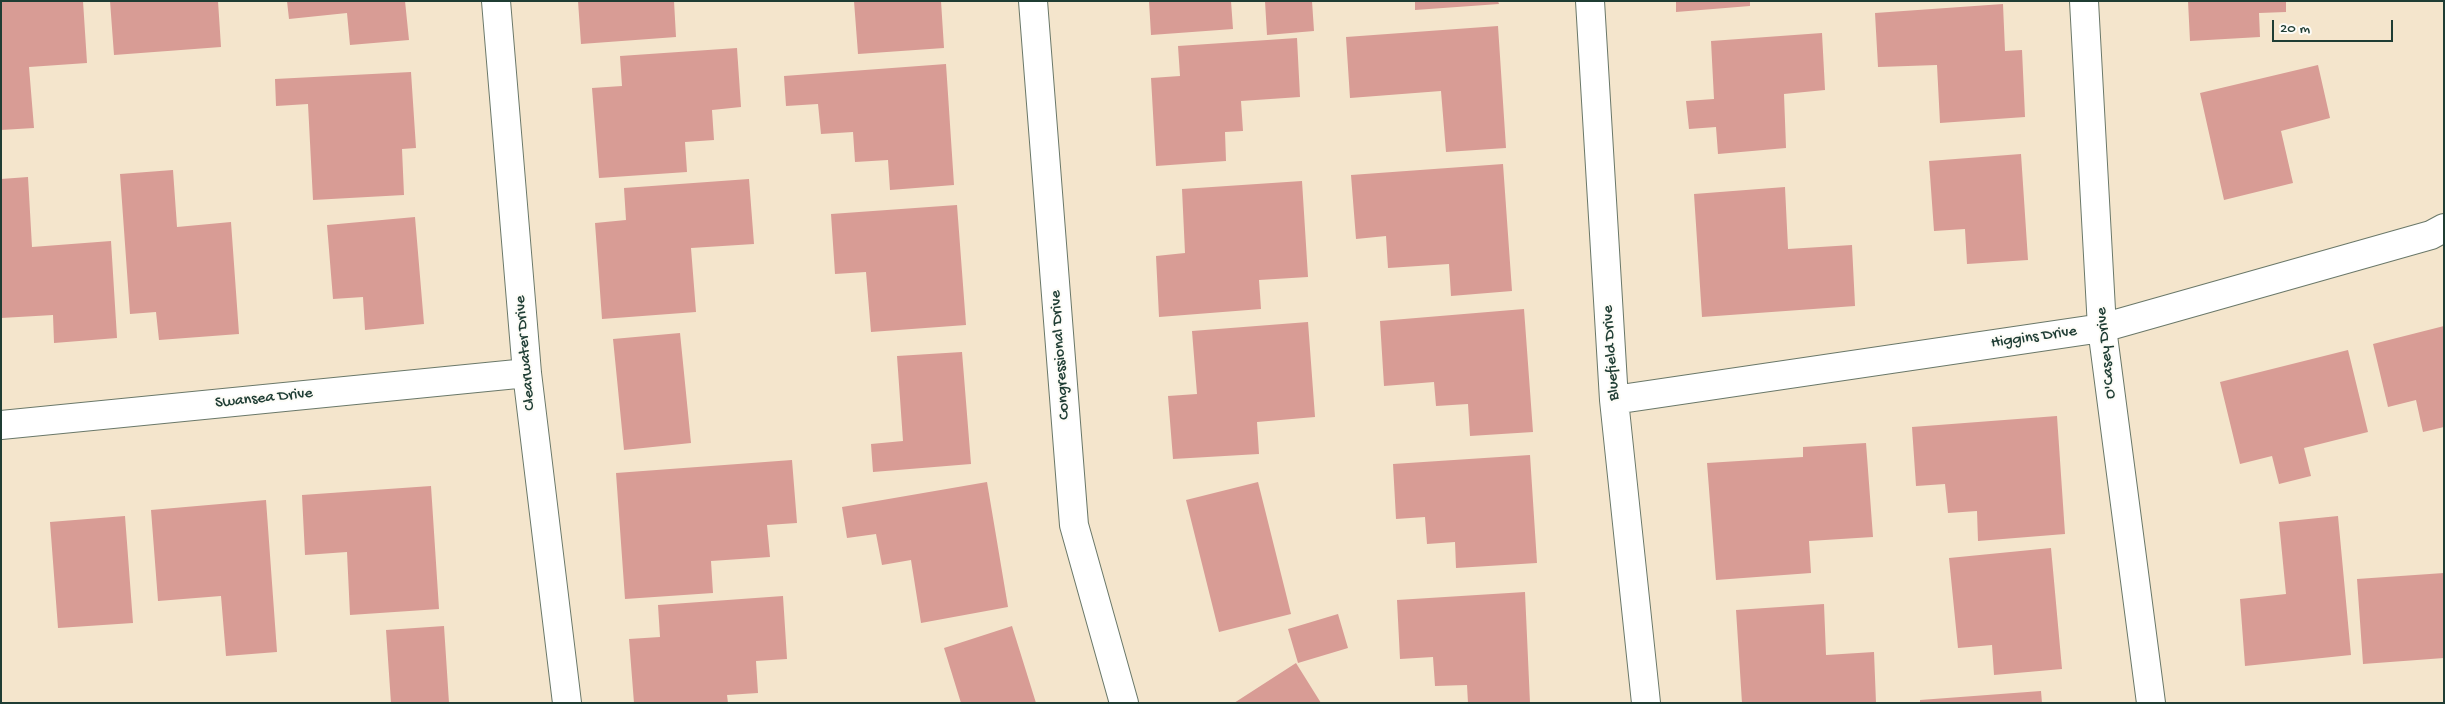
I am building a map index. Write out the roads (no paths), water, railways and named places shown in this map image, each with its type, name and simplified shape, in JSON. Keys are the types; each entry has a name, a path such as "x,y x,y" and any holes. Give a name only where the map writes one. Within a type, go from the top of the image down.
{"street":[{"name":"Clearwater Drive","path":"496,1 527,373 567,703"},
{"name":"Congressional Drive","path":"1033,1 1074,525 1124,703"},
{"name":"Bluefield Drive","path":"1590,1 1614,400 1646,703"},
{"name":"O'Casey Drive","path":"2084,1 2102,328 2151,703"},
{"name":"Higgins Drive","path":"1614,400 2102,328 2431,235 2444,228"},
{"name":"Swansea Drive","path":"1,425 527,373"}]}
